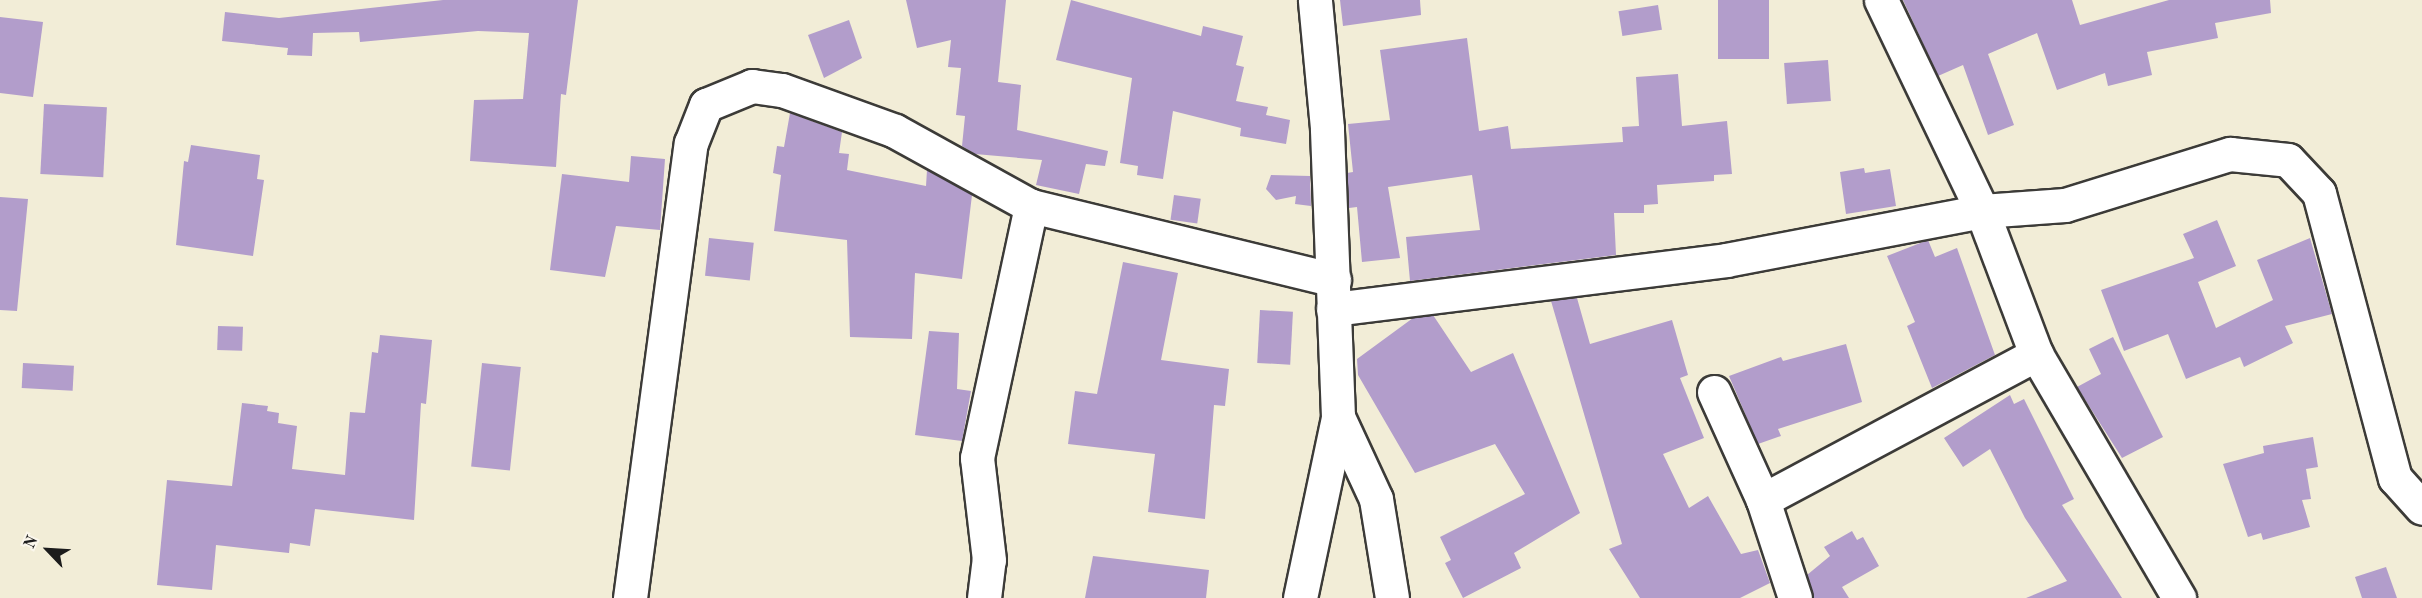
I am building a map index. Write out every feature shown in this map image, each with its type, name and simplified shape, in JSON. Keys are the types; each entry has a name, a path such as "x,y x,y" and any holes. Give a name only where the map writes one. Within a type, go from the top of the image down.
{"street":[{"path":"1300,598 1338,417 1334,295 1315,0"},
{"path":"1881,0 1982,211 2036,354 2179,598"},
{"path":"630,598 691,143 706,105 752,86 782,90 895,131 1031,206 1334,295 1726,260 1982,211 2065,205 2230,154 2288,160 2319,193 2395,478 2422,508"},
{"path":"984,598 989,560 977,458 1031,206"},
{"path":"1763,500 2036,354"},
{"path":"1714,392 1763,500 1795,598"},
{"path":"1338,417 1376,498 1392,598"}],"building":[{"path":"443,0 578,0 566,95 561,94 556,167 470,161 474,100 523,99 529,33 478,31 360,42 359,32 313,33 312,56 287,55 288,48 222,41 225,12 279,18"},
{"path":"906,0 1006,0 998,82 1021,85 1017,130 1108,151 1105,166 1086,164 1079,194 1036,185 1042,160 975,154 962,146 965,116 956,115 961,68 948,67 951,40 917,48"},
{"path":"1071,0 1201,36 1203,26 1243,36 1236,65 1244,67 1236,101 1268,107 1266,115 1290,120 1286,144 1240,136 1241,128 1173,111 1163,179 1137,175 1138,166 1120,163 1132,78 1056,60"},
{"path":"1340,0 1420,0 1421,15 1343,26"},
{"path":"1718,0 1769,0 1769,59 1718,59"},
{"path":"1903,0 2072,0 2080,25 2169,0 2270,0 2271,13 2215,23 2218,38 2147,52 2152,75 2108,86 2105,73 2057,90 2037,33 1988,54 2014,125 1988,135 1963,65 1938,76"},
{"path":"1658,5 1662,30 1622,36 1618,11"},
{"path":"0,17 43,22 33,97 0,93"},
{"path":"849,20 862,58 824,78 808,35"},
{"path":"1467,38 1479,131 1508,126 1511,149 1623,142 1622,127 1639,126 1636,77 1678,74 1682,126 1727,121 1732,174 1714,175 1714,181 1657,185 1658,204 1644,205 1644,213 1614,213 1616,255 1410,281 1406,237 1480,230 1472,175 1388,187 1400,258 1362,262 1357,207 1349,208 1347,173 1353,172 1348,124 1390,120 1380,50"},
{"path":"1828,60 1831,101 1787,104 1784,63"},
{"path":"44,104 107,107 103,177 40,174"},
{"path":"790,113 842,132 839,153 849,154 847,170 926,186 927,170 972,195 962,279 915,273 912,339 850,337 847,240 774,231 781,175 773,173 777,146 784,147"},
{"path":"191,145 260,155 257,179 264,180 253,256 176,245 184,161 188,162"},
{"path":"631,156 665,159 660,230 616,226 605,277 550,270 562,174 629,182"},
{"path":"1864,168 1865,173 1890,169 1896,206 1846,214 1840,172"},
{"path":"1271,175 1310,176 1311,206 1295,204 1296,196 1276,200 1266,189"},
{"path":"1174,195 1201,199 1197,224 1171,220"},
{"path":"0,197 28,199 17,311 0,310"},
{"path":"2217,220 2236,266 2198,282 2216,328 2273,300 2257,260 2310,238 2332,314 2285,326 2293,343 2244,367 2240,357 2186,379 2168,334 2124,351 2101,290 2194,258 2183,234"},
{"path":"709,238 754,243 750,280 705,276"},
{"path":"1928,240 1935,257 1957,248 1995,355 1932,388 1907,326 1915,322 1887,256"},
{"path":"1123,262 1178,273 1161,360 1229,369 1225,406 1214,405 1205,519 1148,512 1155,454 1068,444 1075,391 1097,394"},
{"path":"1577,298 1590,344 1672,320 1688,375 1680,378 1704,438 1663,454 1689,508 1708,496 1741,554 1758,550 1770,583 1740,598 1640,598 1609,549 1622,544 1551,301"},
{"path":"1260,310 1293,312 1290,365 1257,363"},
{"path":"1433,315 1471,372 1513,353 1580,513 1514,553 1521,568 1463,598 1445,563 1451,560 1440,537 1525,494 1495,444 1415,473 1358,375 1357,359 1413,318"},
{"path":"218,326 243,327 242,351 217,350"},
{"path":"929,331 959,333 957,389 971,391 962,441 915,435"},
{"path":"380,335 432,340 426,404 421,403 414,520 315,509 310,546 290,543 289,553 216,545 212,590 157,585 167,480 232,486 242,403 268,406 267,411 279,413 278,423 297,426 292,469 345,475 350,412 365,413 372,352 378,353"},
{"path":"2113,337 2163,437 2122,458 2077,387 2101,374 2089,349"},
{"path":"1846,344 1862,402 1778,429 1781,436 1758,444 1729,376 1781,357 1783,361"},
{"path":"23,363 74,366 73,391 22,388"},
{"path":"482,363 521,367 510,471 471,466"},
{"path":"2010,395 2014,404 2024,399 2074,499 2062,505 2122,598 2026,598 2067,581 2025,518 1990,449 1963,467 1944,438"},
{"path":"2313,437 2318,467 2306,469 2311,499 2302,500 2310,527 2263,540 2261,533 2248,537 2223,464 2264,453 2263,446"},
{"path":"1852,531 1857,540 1863,537 1879,566 1842,587 1849,598 1813,598 1807,575 1830,556 1824,547"},
{"path":"1093,556 1209,570 1206,598 1085,598"},
{"path":"2386,567 2397,598 2362,598 2355,577"}]}
